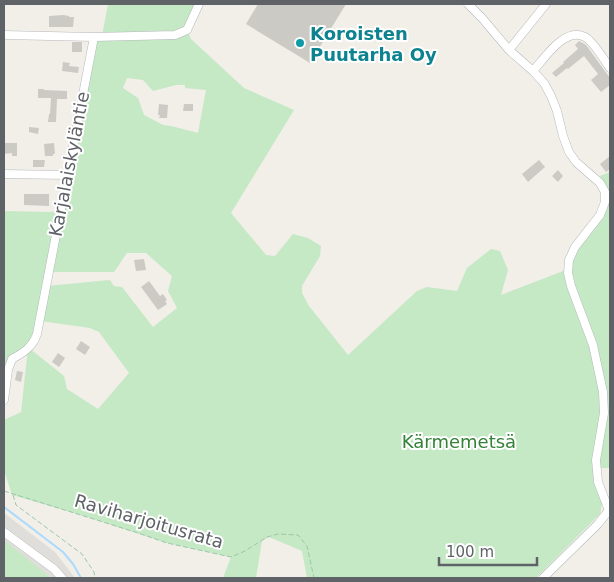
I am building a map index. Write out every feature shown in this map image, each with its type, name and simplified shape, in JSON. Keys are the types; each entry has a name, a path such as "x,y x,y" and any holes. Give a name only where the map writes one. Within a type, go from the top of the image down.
{"street":[{"path":"4,35 94,37 175,35 187,30 199,4"},
{"path":"468,4 509,50 544,83 551,96 569,152 576,162 600,183 605,192 605,202 600,215 575,247 569,260 568,273 593,345 603,392 604,413 596,460 598,482 610,512 543,578"},
{"path":"509,50 546,4"},
{"path":"533,71 559,42 578,35 592,43 610,68"},
{"name":"Karjalaiskyläntie","path":"4,400 8,370 12,359 24,352 35,342 37,334 94,37"},
{"path":"4,174 67,175"},
{"path":"4,532 54,569 62,578"}],"path":[{"name":"Raviharjoitusrata","path":"4,491 167,543 231,557 245,551 267,537 278,534 298,536 306,546 314,578"},
{"path":"12,495 16,506 82,554 94,572 95,578"}],"shaded area":[{"path":"4,513 55,552 75,578 4,578"}],"green space":[{"name":"Kärmemetsä","path":"108,4 199,4 187,30 191,39 244,88 294,110 231,213 266,255 275,256 293,234 308,238 321,246 320,256 302,286 302,293 309,306 348,355 417,291 427,287 457,291 467,268 491,249 500,251 508,270 501,295 571,268 580,247 604,214 608,189 600,176 610,172 610,468 593,468 602,504 600,514 536,578 307,578 302,551 269,537 262,541 256,578 223,578 231,557 167,543 12,495 4,470 4,420 21,412 28,348 12,359 4,400 4,211 60,211 94,37 102,36","holes":["127,78 143,80 153,91 176,85 206,90 198,133 163,125 144,115 138,98 123,88","127,253 146,253 172,276 168,291 177,308 153,327 122,287 114,286 110,280 46,286 48,272 114,272","40,321 90,328 99,332 129,373 98,409 67,389 64,376 29,348"]},
{"path":"4,540 50,577 52,578 4,578"}],"building":[{"name":"Koroisten Puutarha Oy","path":"258,4 346,4 310,63 246,24"},
{"path":"63,15 74,17 73,27 49,27 49,16"},
{"path":"579,41 586,45 610,78 610,85 601,92 591,80 598,74 584,56 556,77 552,73 578,49 575,45"},
{"path":"72,42 82,42 82,52 72,52"},
{"path":"63,62 70,63 69,66 79,67 78,73 62,71"},
{"path":"38,89 67,91 67,99 57,99 56,122 48,122 51,98 38,98"},
{"path":"159,104 168,105 167,118 159,118"},
{"path":"184,104 193,104 193,111 183,111"},
{"path":"29,127 39,128 38,134 29,132"},
{"path":"4,143 17,143 17,156 12,156 12,153 4,154"},
{"path":"54,143 55,154 53,156 45,156 44,144"},
{"path":"610,156 610,169 606,172 600,164"},
{"path":"33,160 45,160 44,167 33,167"},
{"path":"539,160 545,167 528,182 522,174"},
{"path":"558,170 563,176 558,182 552,176"},
{"path":"24,194 49,194 49,206 24,205"},
{"path":"144,259 146,270 136,271 134,260"},
{"path":"149,281 160,296 163,294 167,300 165,301 167,304 158,310 141,287"},
{"path":"81,341 90,347 85,355 76,349"},
{"path":"58,353 65,358 59,367 52,362"},
{"path":"17,371 23,372 21,382 15,380"}],"waterway":[{"path":"4,507 63,552 81,578"}],"place":[{"name":"Koroisten Puutarha Oy","path":"300,43"}]}
